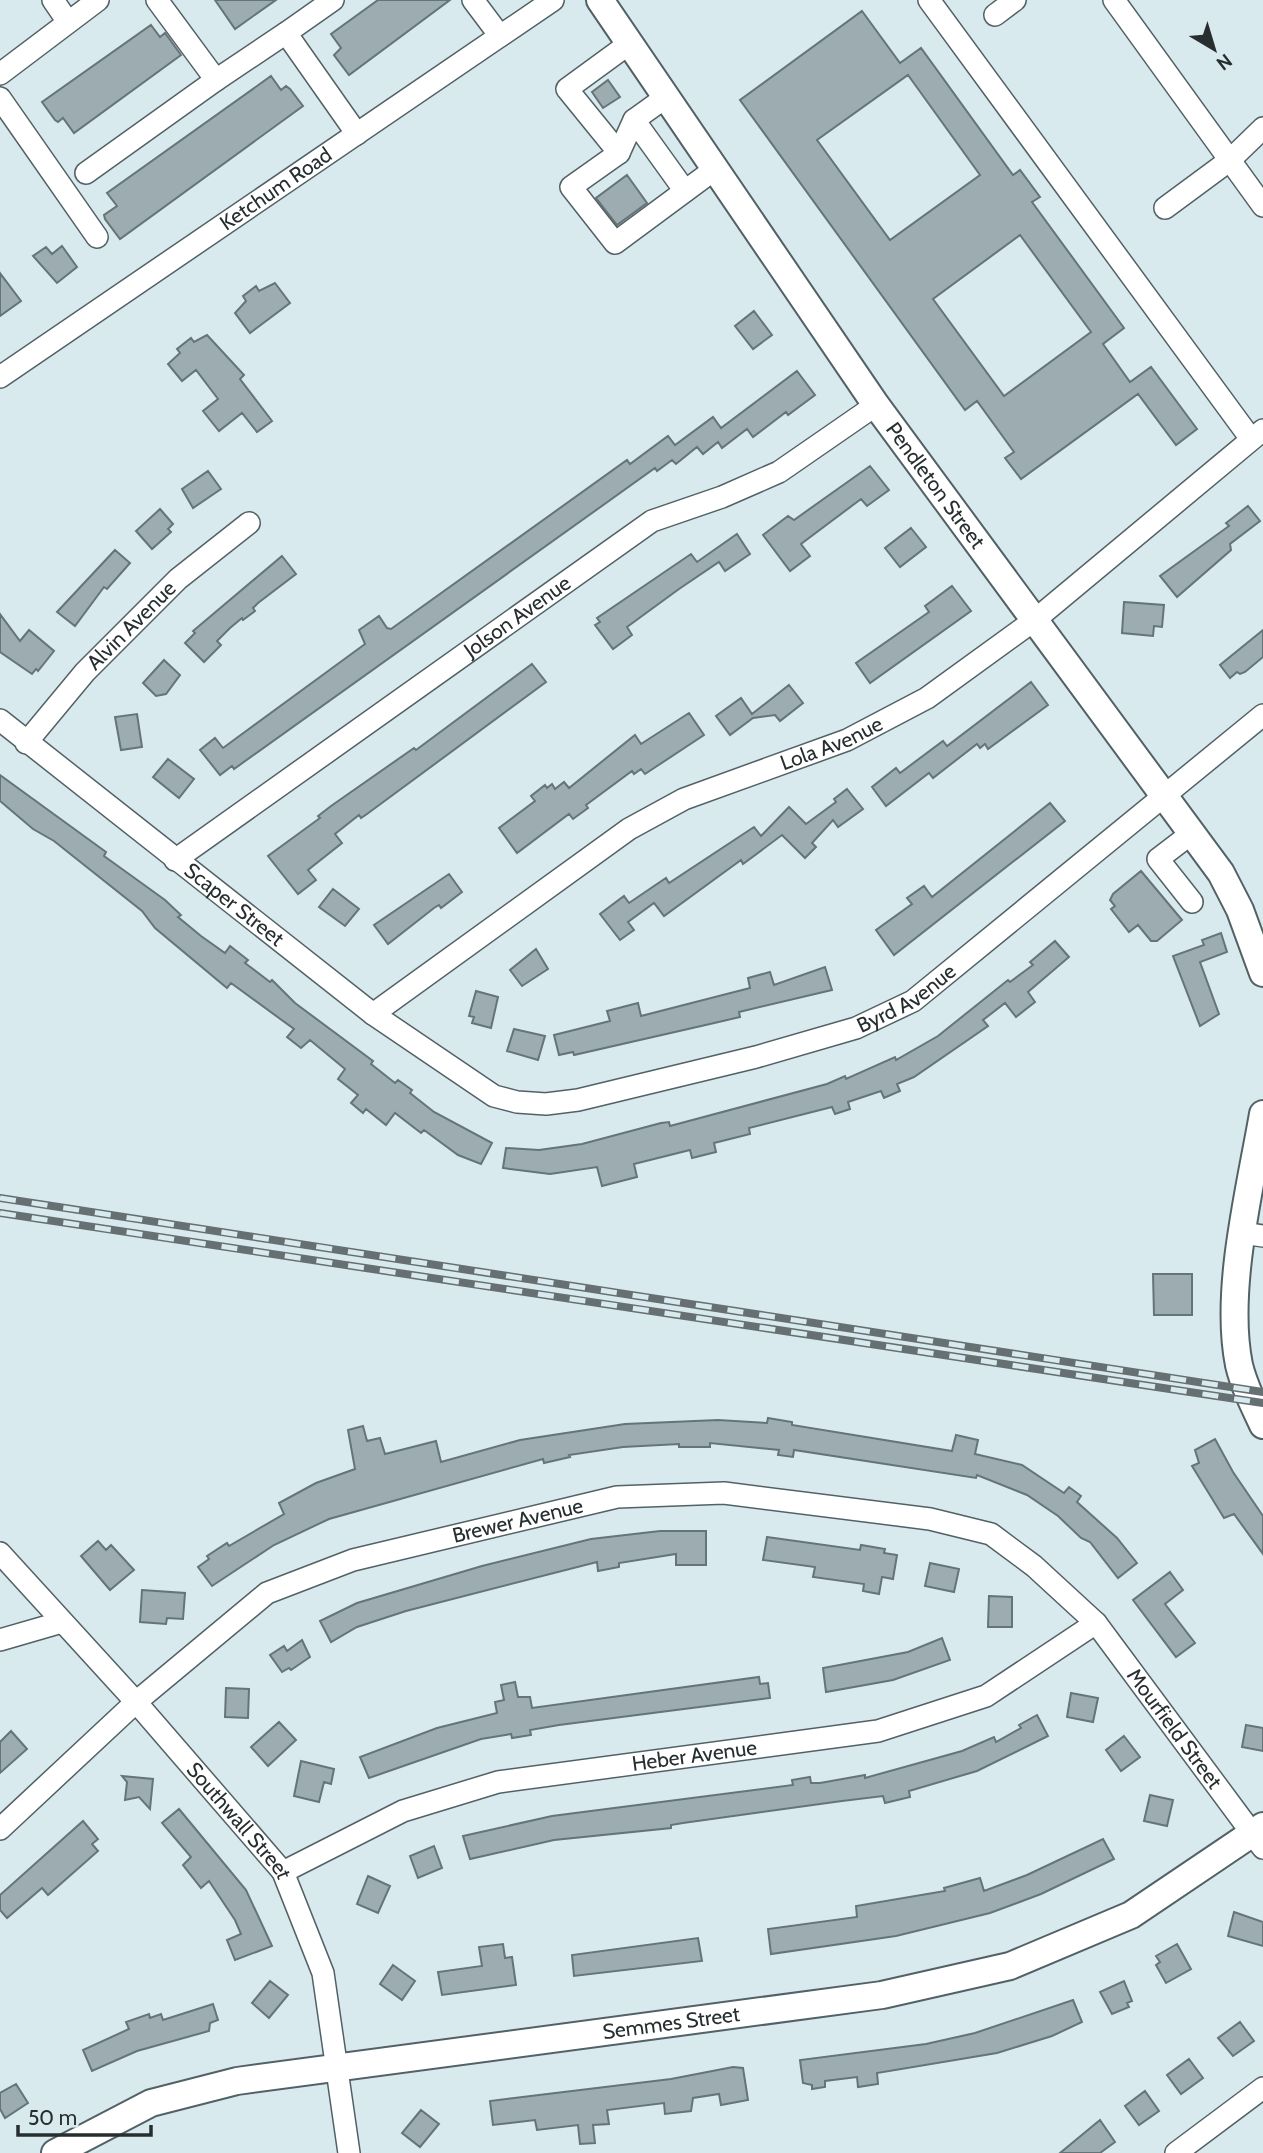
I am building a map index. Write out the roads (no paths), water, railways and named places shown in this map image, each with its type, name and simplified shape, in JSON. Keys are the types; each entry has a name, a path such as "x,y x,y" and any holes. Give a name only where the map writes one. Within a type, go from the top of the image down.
{"main road":[{"name":"Pendleton Street","path":"600,0 876,405 1221,873 1241,910 1263,973"},
{"path":"1263,1114 1253,1235 1234,1320 1239,1366 1263,1425"},
{"name":"Semmes Street","path":"55,2153 151,2103 237,2081 882,1995 1010,1966 1131,1915 1259,1836"}],"street":[{"path":"53,0 68,22"},
{"path":"0,74 98,0"},
{"path":"157,0 216,80"},
{"path":"86,173 332,0"},
{"path":"473,0 500,36"},
{"path":"929,0 1257,435"},
{"path":"995,15 1014,0"},
{"path":"1114,0 1263,206"},
{"name":"Ketchum Road","path":"0,377 500,36 540,4"},
{"path":"286,33 357,134"},
{"path":"618,153 567,89 630,43"},
{"path":"666,96 634,120 618,153 571,187 615,243 715,169"},
{"path":"0,98 97,237"},
{"path":"634,120 685,191"},
{"path":"1165,208 1230,160 1263,128"},
{"name":"Jolson Avenue","path":"176,860 652,522 779,472 876,405"},
{"name":"Lola Avenue","path":"373,1014 629,829 684,799 847,740 927,698 1036,619 1257,435"},
{"name":"Alvin Avenue","path":"26,743 85,672 178,579 249,523"},
{"name":"Byrd Avenue","path":"473,1084 494,1096 517,1102 546,1104 578,1100 756,1057 856,1028 913,1001 1263,715"},
{"name":"Scaper Street","path":"0,720 373,1014 473,1084"},
{"path":"1192,833 1158,859 1192,902"},
{"name":"Brewer Avenue","path":"0,1829 136,1702 267,1593 353,1560 617,1497 724,1493 930,1518 991,1534 1034,1566 1096,1623"},
{"name":"Southwall Street","path":"0,1553 136,1702 284,1872 323,1973 349,2153"},
{"path":"0,1640 62,1622"},
{"name":"Mourfield Street","path":"1096,1623 1259,1836"},
{"name":"Heber Avenue","path":"284,1872 403,1811 498,1782 878,1731 986,1696 1096,1623"},
{"path":"1176,2153 1263,2088"}],"railway":[{"path":"0,1198 1263,1392"},
{"path":"0,1213 1263,1403"}]}
